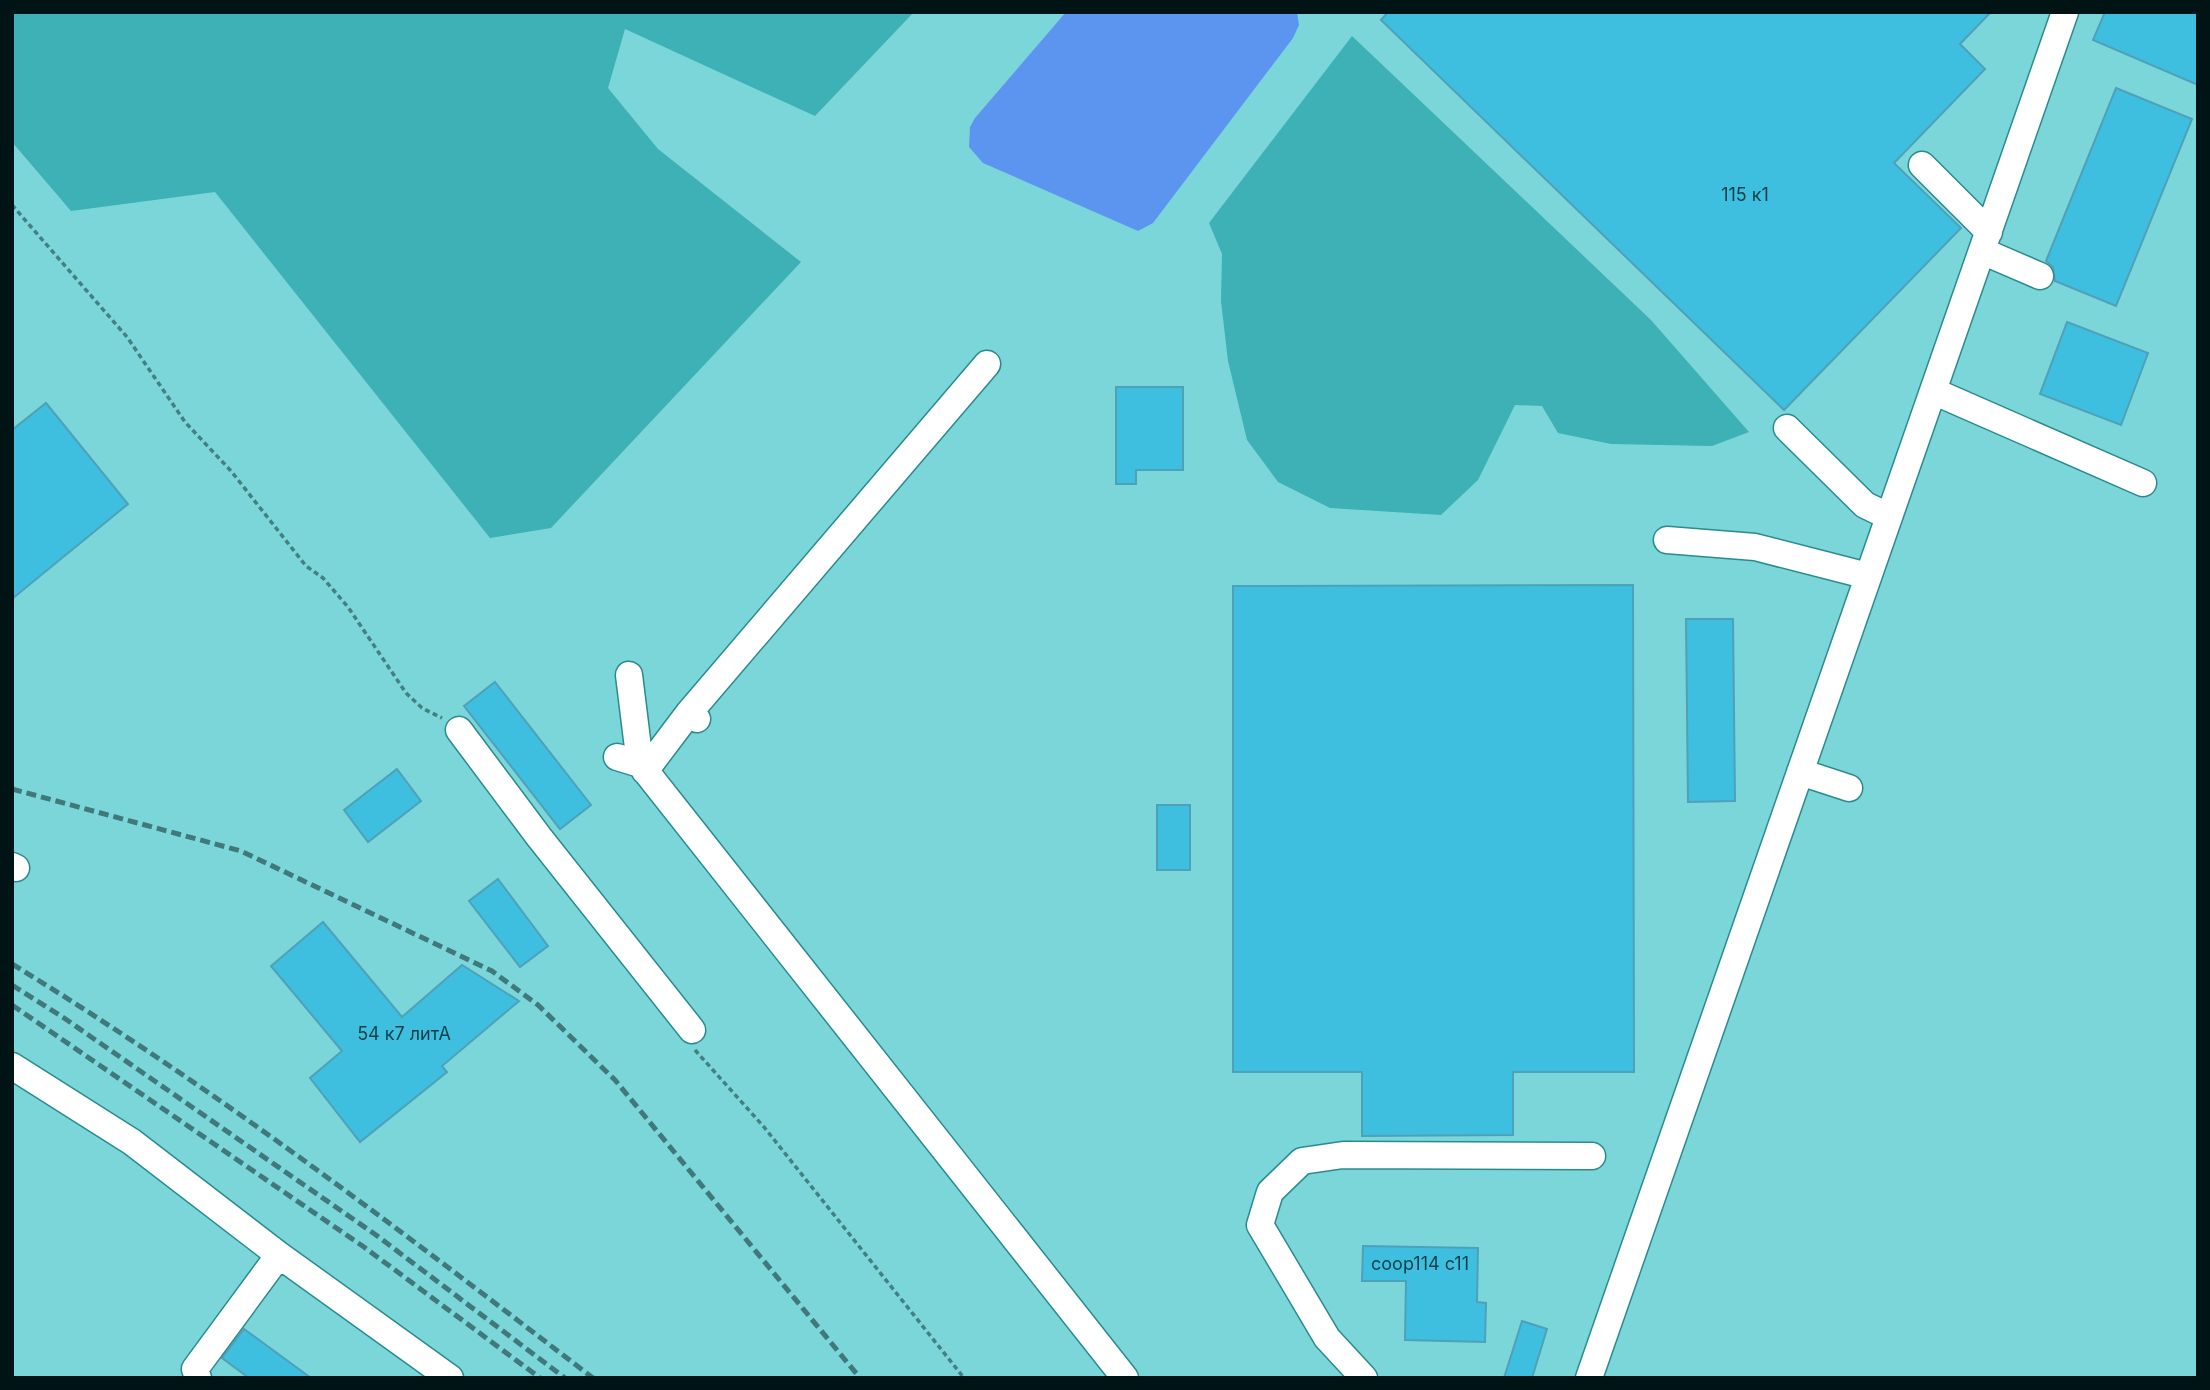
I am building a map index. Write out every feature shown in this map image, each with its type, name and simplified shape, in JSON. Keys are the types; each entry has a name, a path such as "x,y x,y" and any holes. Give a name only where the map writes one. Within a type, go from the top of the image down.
{"street":[{"path":"1590,1378 2065,12"},
{"path":"1922,165 1986,242 2040,276"},
{"path":"634,764 692,716 987,364"},
{"path":"1933,391 2143,483"},
{"path":"1787,428 1865,505 1888,516"},
{"path":"1667,540 1755,547 1868,576"},
{"path":"629,675 634,764 1125,1378"},
{"path":"459,730 539,837 692,1030"},
{"path":"1800,772 1849,788"},
{"path":"17,1078 132,1142 279,1255 450,1378"},
{"path":"1364,1378 1327,1338 1260,1225 1270,1192 1303,1161 1343,1155 1592,1156"},
{"path":"198,1378 195,1369 279,1255"}],"path":[{"path":"12,205 127,337 185,422 231,471 306,566 323,578 348,607 406,693 422,708 459,730"},
{"path":"692,1030 695,1050 764,1127 964,1378"}],"shaded area":[{"path":"12,12 914,12 815,116 625,29 608,88 658,149 801,262 551,528 490,538 215,192 71,211 12,142"},
{"path":"1066,12 1297,12 1299,25 1293,38 1153,223 1138,231 983,163 969,147 970,127 975,118"},
{"path":"1352,36 1651,320 1749,432 1712,446 1611,444 1558,433 1542,406 1515,405 1478,480 1441,515 1330,508 1278,482 1247,440 1228,361 1221,301 1222,254 1209,223"}],"building":[{"path":"1388,12 1991,12 1960,44 1985,69 1894,163 1961,228 1784,410 1381,20"},
{"path":"2105,12 2198,12 2198,85 2093,40"},
{"path":"2116,88 2192,119 2116,306 2055,281 2053,267 2046,261"},
{"path":"2067,322 2148,353 2121,425 2040,394"},
{"path":"1116,387 1183,387 1183,470 1136,470 1136,484 1116,484"},
{"path":"46,403 128,504 12,599 12,430"},
{"path":"1633,585 1634,1072 1513,1072 1513,1135 1362,1136 1362,1072 1233,1072 1233,586"},
{"path":"1686,619 1733,619 1735,801 1688,802"},
{"path":"495,682 591,805 560,829 464,706"},
{"path":"397,769 421,801 368,842 344,810"},
{"path":"1157,805 1190,805 1190,870 1157,870"},
{"path":"498,879 548,946 520,967 469,901"},
{"path":"323,922 402,1017 462,965 519,1001 442,1066 447,1072 360,1142 310,1078 342,1051 271,966"},
{"path":"1363,1246 1478,1248 1477,1302 1486,1303 1485,1342 1405,1340 1406,1281 1362,1281"},
{"path":"1522,1321 1547,1329 1532,1378 1504,1378"},
{"path":"244,1329 311,1378 249,1378 222,1358"}],"railway":[{"path":"12,789 241,851 492,971 538,1005 615,1080 860,1378"},
{"path":"12,964 88,1011 308,1164 593,1378"},
{"path":"12,985 64,1018 376,1235 565,1378"},
{"path":"12,1005 364,1247 540,1378"}]}
